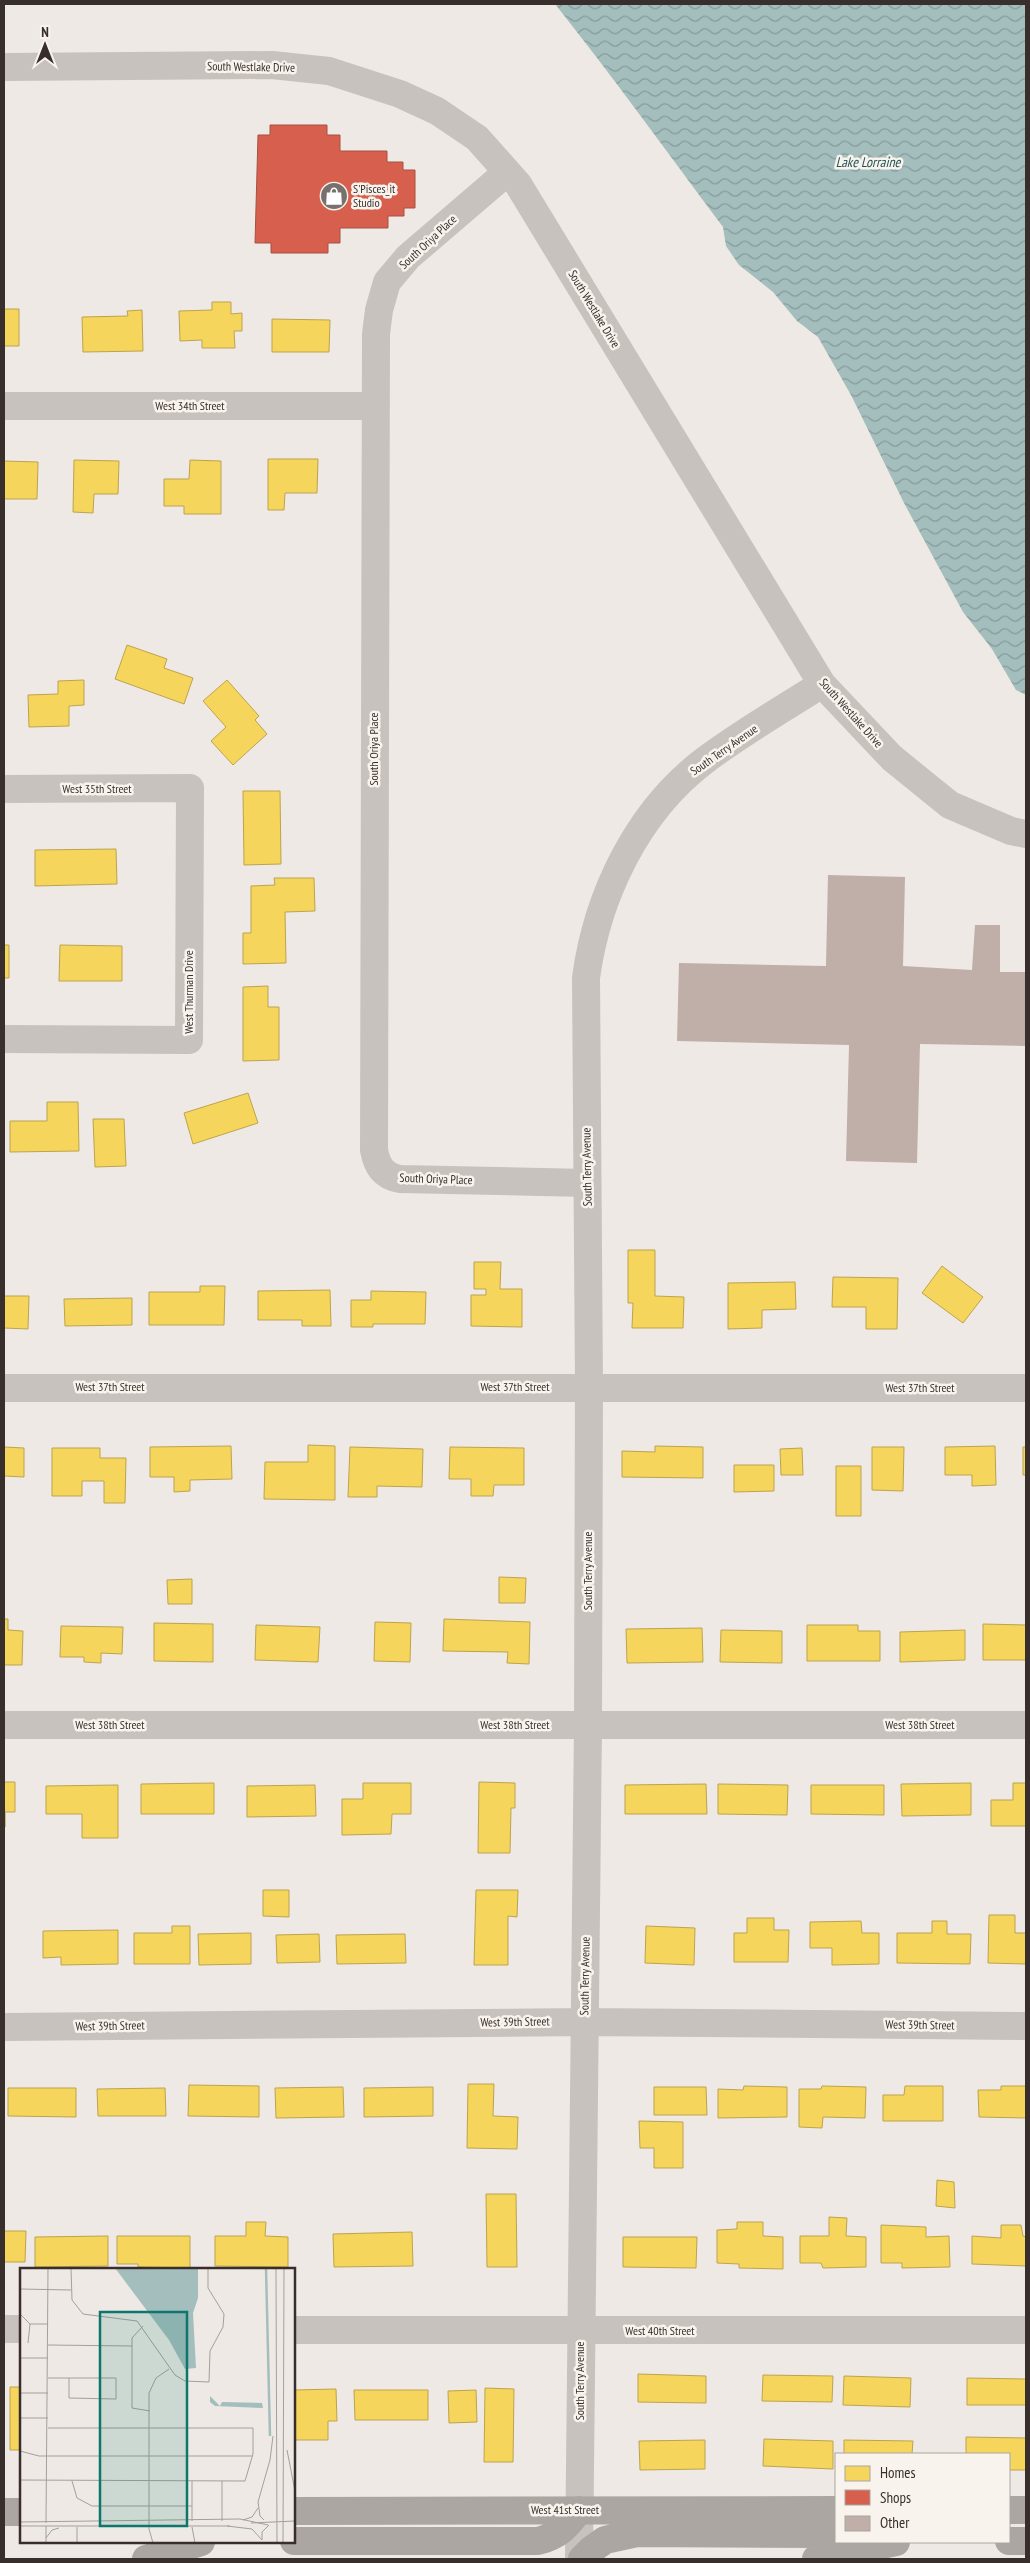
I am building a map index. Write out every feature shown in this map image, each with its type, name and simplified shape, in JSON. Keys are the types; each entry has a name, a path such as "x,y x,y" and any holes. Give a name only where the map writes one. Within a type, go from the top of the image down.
{"main road":[{"path":"295,2541 538,2541 554,2537 568,2526 579,2510"},
{"name":"West 41st Street","path":"295,2511 835,2510"},
{"path":"1010,2510 1026,2510"},
{"path":"4,2512 20,2512"},
{"path":"580,2559 605,2540 637,2533 823,2534 835,2530"},
{"path":"1010,2541 1026,2541"},
{"path":"146,2559 198,2543"},
{"path":"816,2559 891,2543"}],"street":[{"name":"South Westlake Drive","path":"4,67 272,65 329,71 400,94 437,111 477,138 523,192 822,684 892,758 950,805 1011,831 1026,834"},
{"name":"South Oriya Place","path":"507,172 408,257 387,282 379,310 376,334 373,1137 376,1159 384,1173 390,1177 400,1179 587,1183"},
{"name":"West 34th Street","path":"4,406 376,406"},
{"name":"South Terry Avenue","path":"580,2559 580,2331 588,1725 589,1387 586,978 590,947 612,883 626,853 664,799 705,761 822,684"},
{"name":"West 35th Street","path":"4,789 190,788"},
{"name":"West Thurman Drive","path":"4,1039 189,1040 190,788"},
{"name":"West 37th Street","path":"4,1388 1026,1388"},
{"name":"West 38th Street","path":"4,1725 1026,1725"},
{"name":"West 39th Street","path":"4,2027 585,2022 1026,2026"},
{"path":"4,2329 20,2329"},
{"name":"West 40th Street","path":"295,2330 1026,2330"}],"water":[{"name":"Lake Lorraine","path":"555,4 1026,4 1026,695 1016,690 992,649 963,612 904,503 851,395 818,337 797,321 773,292 739,265 726,246 723,227"}],"building: Homes":[{"path":"212,302 231,302 231,314 242,313 242,331 234,331 235,348 202,348 202,340 180,341 179,311 212,310"},
{"path":"4,309 19,309 19,346 4,346"},
{"path":"142,310 143,351 83,352 82,317 128,316 127,311"},
{"path":"272,319 330,320 329,352 272,352"},
{"path":"268,459 318,459 317,493 285,493 284,510 268,510"},
{"path":"74,460 119,461 118,494 94,494 93,513 73,512"},
{"path":"190,460 221,461 221,514 184,514 184,506 164,506 164,479 189,479"},
{"path":"4,461 38,462 37,499 4,499"},
{"path":"127,645 167,659 164,668 193,678 184,704 115,679"},
{"path":"84,680 84,705 69,706 69,726 29,727 28,695 58,694 58,681"},
{"path":"227,680 259,716 255,720 267,734 233,765 211,741 226,727 203,701"},
{"path":"243,791 280,791 281,864 244,865"},
{"path":"116,849 117,884 35,886 35,850"},
{"path":"274,878 314,878 315,911 285,912 286,963 243,964 243,933 251,933 251,886 275,885"},
{"path":"4,945 9,945 9,978 4,978"},
{"path":"60,945 122,946 122,981 59,981"},
{"path":"268,986 268,1007 279,1007 279,1060 243,1061 243,987"},
{"path":"248,1093 258,1123 193,1144 184,1113"},
{"path":"47,1102 78,1102 79,1151 10,1152 10,1121 47,1121"},
{"path":"93,1119 124,1119 126,1166 95,1167"},
{"path":"628,1250 655,1250 655,1296 684,1297 683,1328 632,1328 633,1303 628,1303"},
{"path":"474,1262 501,1262 500,1289 522,1289 522,1327 471,1326 471,1295 486,1295 486,1289 474,1289"},
{"path":"942,1266 983,1297 963,1323 922,1293"},
{"path":"833,1277 898,1278 897,1329 866,1329 866,1307 832,1307"},
{"path":"795,1282 796,1309 762,1310 762,1328 728,1329 728,1283"},
{"path":"200,1286 225,1286 224,1325 149,1325 149,1292 200,1292"},
{"path":"330,1290 331,1326 302,1326 302,1320 258,1320 258,1291"},
{"path":"371,1291 426,1292 425,1324 373,1324 373,1327 351,1327 351,1300 371,1300"},
{"path":"4,1296 29,1296 28,1329 4,1328"},
{"path":"132,1298 132,1325 65,1326 64,1299"},
{"path":"308,1445 335,1446 335,1500 264,1499 265,1462 308,1462"},
{"path":"231,1446 232,1479 190,1480 190,1491 174,1492 174,1477 150,1477 150,1447"},
{"path":"655,1446 703,1447 703,1478 622,1477 622,1451 655,1452"},
{"path":"995,1446 996,1485 972,1486 972,1475 945,1475 945,1447"},
{"path":"4,1447 24,1448 24,1477 4,1476"},
{"path":"350,1447 423,1449 422,1487 377,1486 377,1497 348,1497"},
{"path":"450,1447 524,1448 524,1485 494,1485 493,1496 471,1496 471,1479 449,1479"},
{"path":"872,1447 904,1447 903,1491 872,1490"},
{"path":"1023,1447 1026,1447 1026,1475 1023,1475"},
{"path":"52,1448 100,1448 100,1458 126,1458 125,1503 104,1503 104,1481 82,1481 82,1496 52,1496"},
{"path":"802,1448 803,1475 781,1475 780,1449"},
{"path":"734,1465 774,1465 774,1491 734,1492"},
{"path":"836,1466 861,1466 861,1516 836,1516"},
{"path":"499,1577 526,1578 525,1603 499,1603"},
{"path":"192,1579 192,1604 168,1604 167,1580"},
{"path":"4,1619 8,1619 8,1630 23,1631 22,1665 4,1665"},
{"path":"444,1619 530,1622 529,1664 507,1663 508,1652 443,1651"},
{"path":"375,1622 411,1623 410,1662 374,1661"},
{"path":"154,1623 213,1624 213,1662 154,1661"},
{"path":"983,1624 1026,1625 1026,1660 983,1660"},
{"path":"256,1625 320,1627 318,1662 255,1660"},
{"path":"807,1625 858,1625 858,1631 880,1631 880,1661 807,1661"},
{"path":"61,1626 123,1627 122,1654 101,1653 101,1663 84,1662 84,1657 60,1657"},
{"path":"702,1628 703,1662 627,1663 626,1629"},
{"path":"721,1630 782,1631 782,1663 720,1662"},
{"path":"965,1630 965,1660 900,1662 900,1632"},
{"path":"4,1782 15,1782 15,1812 5,1812 5,1827"},
{"path":"479,1782 515,1783 515,1808 511,1808 510,1853 478,1853"},
{"path":"214,1783 214,1814 141,1814 141,1784"},
{"path":"363,1783 411,1783 411,1814 392,1814 391,1834 342,1835 342,1799 363,1799"},
{"path":"971,1783 971,1815 902,1816 901,1784"},
{"path":"1013,1783 1026,1783 1026,1826 991,1826 991,1800 1013,1800"},
{"path":"706,1784 707,1814 625,1814 625,1785"},
{"path":"718,1784 788,1785 787,1815 718,1814"},
{"path":"118,1785 118,1838 82,1838 82,1814 46,1814 46,1786"},
{"path":"315,1785 316,1816 247,1817 247,1786"},
{"path":"811,1785 884,1785 884,1815 811,1814"},
{"path":"263,1890 289,1890 289,1917 263,1916"},
{"path":"476,1890 518,1890 517,1917 508,1916 508,1965 474,1965"},
{"path":"989,1915 1015,1915 1015,1933 1026,1933 1026,1964 988,1963"},
{"path":"747,1918 774,1918 774,1930 789,1930 788,1962 734,1962 734,1933 747,1933"},
{"path":"861,1921 862,1933 879,1933 879,1964 832,1965 832,1948 810,1948 810,1922"},
{"path":"932,1921 947,1921 947,1934 971,1934 970,1964 897,1963 897,1933 932,1933"},
{"path":"172,1926 190,1926 190,1964 134,1964 134,1933 172,1933"},
{"path":"646,1926 695,1928 694,1965 645,1963"},
{"path":"118,1930 118,1964 61,1965 61,1957 43,1958 43,1931"},
{"path":"251,1933 251,1964 199,1965 198,1934"},
{"path":"319,1934 320,1962 277,1963 276,1935"},
{"path":"405,1934 406,1963 337,1964 336,1935"},
{"path":"468,2084 494,2084 493,2116 518,2117 517,2149 467,2148"},
{"path":"189,2085 259,2086 259,2117 188,2116"},
{"path":"744,2086 787,2087 787,2117 718,2118 718,2089 743,2090"},
{"path":"822,2086 866,2087 865,2118 823,2117 822,2128 799,2127 799,2089 821,2089"},
{"path":"905,2086 943,2086 943,2121 883,2121 883,2095 904,2095"},
{"path":"1001,2086 1026,2086 1026,2118 979,2117 978,2090 1001,2090"},
{"path":"343,2087 344,2117 276,2118 275,2088"},
{"path":"433,2087 433,2116 364,2117 364,2088"},
{"path":"654,2087 706,2087 707,2115 654,2115"},
{"path":"8,2088 76,2088 76,2117 8,2116"},
{"path":"165,2088 166,2116 98,2116 97,2089"},
{"path":"639,2121 683,2122 683,2168 654,2168 654,2148 640,2148"},
{"path":"937,2180 954,2182 955,2208 936,2206"},
{"path":"486,2194 516,2194 517,2267 487,2267"},
{"path":"829,2217 847,2218 846,2236 866,2237 866,2267 823,2268 821,2263 800,2263 800,2236 829,2236"},
{"path":"246,2222 266,2222 265,2236 288,2237 288,2267 215,2266 215,2236 246,2236"},
{"path":"737,2222 763,2222 763,2236 783,2237 783,2269 739,2268 739,2264 717,2263 717,2230 737,2229"},
{"path":"881,2225 926,2227 926,2237 949,2236 950,2267 902,2268 902,2263 881,2263"},
{"path":"1001,2225 1021,2225 1023,2236 1026,2237 1026,2266 972,2264 972,2236 1001,2238"},
{"path":"4,2231 26,2231 25,2262 4,2262"},
{"path":"412,2232 413,2266 334,2267 333,2234"},
{"path":"108,2236 108,2266 35,2267 35,2237"},
{"path":"117,2236 190,2236 190,2268 138,2267 138,2264 117,2264"},
{"path":"623,2237 697,2237 696,2268 623,2267"},
{"path":"638,2374 706,2376 706,2403 638,2402"},
{"path":"763,2375 833,2376 832,2402 762,2401"},
{"path":"844,2376 911,2378 910,2407 843,2405"},
{"path":"967,2378 1026,2379 1026,2405 967,2405"},
{"path":"10,2387 20,2387 20,2450 10,2450"},
{"path":"485,2388 514,2389 513,2462 484,2462"},
{"path":"336,2389 337,2421 328,2421 328,2440 295,2440 295,2390"},
{"path":"354,2390 428,2390 428,2420 355,2420"},
{"path":"476,2390 477,2422 449,2423 448,2391"},
{"path":"966,2437 1026,2438 1026,2470 1010,2470 1010,2453 966,2453"},
{"path":"764,2439 833,2441 833,2469 763,2466"},
{"path":"705,2440 705,2469 640,2470 639,2441"},
{"path":"844,2440 913,2441 912,2453 844,2453"}],"building: Shops":[{"path":"270,125 327,125 327,135 340,135 340,151 387,151 387,162 403,162 403,170 415,170 415,208 404,208 404,216 388,216 388,228 340,228 340,243 328,243 328,253 271,253 271,243 255,243 258,135 270,135"}],"building: Other":[{"path":"828,875 905,877 903,966 972,970 975,925 1000,925 1000,972 1026,972 1026,1046 920,1044 917,1163 846,1161 849,1045 677,1041 679,963 826,966"}],"place":[{"name":"S'Pisces_it Studio","path":"334,196"}]}
